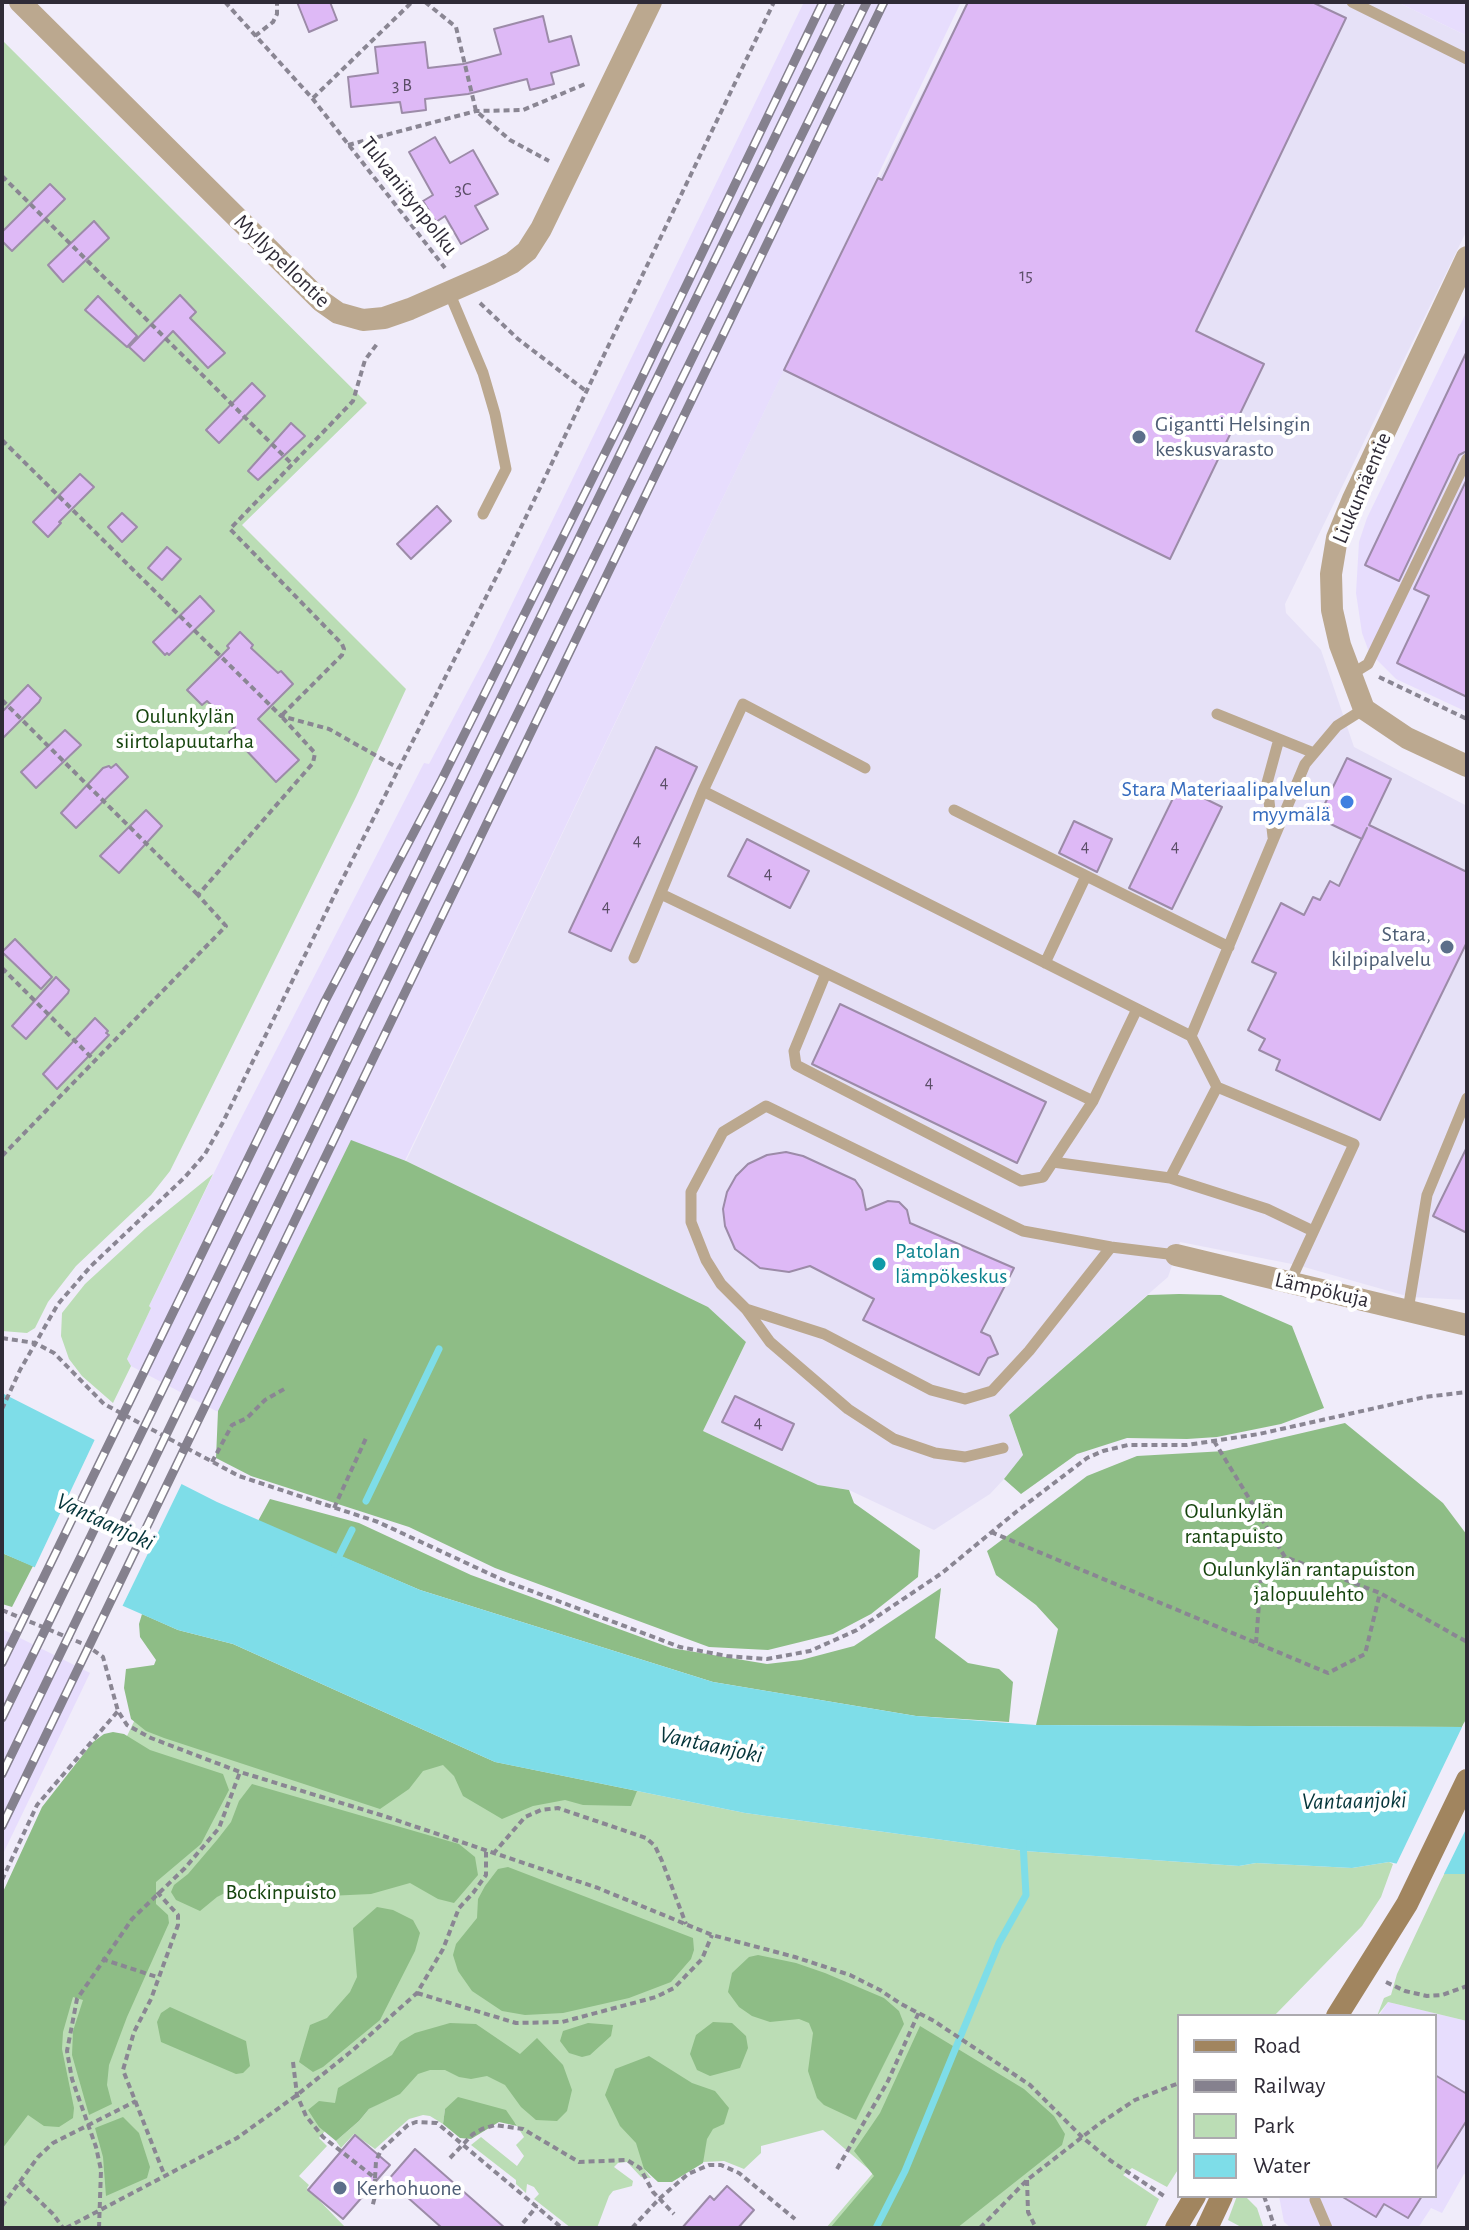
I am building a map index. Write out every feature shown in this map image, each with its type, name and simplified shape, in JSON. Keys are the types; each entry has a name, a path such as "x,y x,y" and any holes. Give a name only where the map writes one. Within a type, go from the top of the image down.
{"main road":[{"path":"1338,2014 1407,1904 1467,1780"},
{"path":"1176,2228 1194,2198"},
{"path":"1207,2228 1221,2198"}],"street":[{"name":"Myllypellontie","path":"20,2 321,301 338,313 363,320 384,318 456,289 512,263 527,251 651,2"},
{"name":"Liukumäentie","path":"1364,709 1350,675 1332,610 1331,574 1337,538 1467,257"},
{"path":"1364,709 1407,738 1467,766"},
{"name":"Lämpökuja","path":"1176,1255 1467,1325"}],"lane":[{"path":"1352,2 1467,59"},
{"path":"456,289 495,414 506,469 483,514"},
{"path":"1350,675 1368,664 1467,459"},
{"path":"634,958 703,791 743,704 865,768"},
{"path":"1191,1036 1305,764 1337,726 1364,709"},
{"path":"1217,714 1314,753"},
{"path":"1273,839 1267,783 1279,739"},
{"path":"703,791 1191,1036 1217,1087 1354,1144 1290,1282"},
{"path":"954,810 1229,947"},
{"path":"1045,963 1086,876"},
{"path":"661,894 1093,1101"},
{"path":"826,973 794,1051 796,1065 1021,1181 1043,1177 1093,1101 1137,1009"},
{"path":"1170,1178 1217,1087"},
{"path":"1408,1310 1427,1195 1464,1115 1467,1098"},
{"path":"1003,1448 965,1457 935,1453 894,1439 848,1409 770,1342 746,1309 721,1284 706,1260 691,1222 691,1192 723,1132 766,1106 1023,1231 1176,1255"},
{"path":"1053,1162 1170,1178 1267,1209 1313,1231"},
{"path":"746,1309 824,1334 931,1390 965,1399 992,1391 1029,1351 1111,1247"},
{"path":"1315,2200 1327,2228"}],"path":[{"name":"Tulvaniitynpolku","path":"225,2 312,98 456,289 586,391"},
{"path":"255,36 273,22 277,2"},
{"path":"312,98 412,2"},
{"path":"425,2 456,27 476,111 510,140 551,162"},
{"path":"2,1409 20,1370 58,1304 91,1266 205,1154 511,548 774,2"},
{"path":"348,145 476,111 523,110 591,82"},
{"path":"2,176 292,464"},
{"path":"281,716 342,655 344,649 230,529 353,401 365,360 377,344"},
{"path":"2,440 315,753 313,763 198,895"},
{"path":"1350,675 1380,677 1467,719"},
{"path":"2,700 226,926 2,1156"},
{"path":"281,716 329,729 399,768"},
{"path":"2,968 96,1062"},
{"path":"2,1338 35,1343 54,1353 104,1404 239,1476 378,1522 505,1581 680,1647 727,1656 767,1659 810,1651 857,1630 942,1573 1087,1458 1103,1451 1128,1445 1187,1445 1259,1434 1425,1397 1467,1392"},
{"path":"212,1462 232,1425 247,1418 265,1400 286,1388"},
{"path":"334,1508 367,1436"},
{"path":"1214,1441 1285,1557 1380,1593 1467,1642"},
{"path":"991,1532 1328,1673 1365,1654 1380,1593"},
{"path":"1256,1643 1261,1577 1285,1557"},
{"path":"2,1610 86,1645 103,1657 118,1711 127,1725 151,1738 240,1772 384,1816 598,1888 712,1935 850,1975 880,1990 919,2011 1030,2085 1082,2137 1111,2161 1164,2196"},
{"path":"2,1880 37,1805 118,1711"},
{"path":"99,2228 101,2170 72,2079 67,2051 77,1999 132,1919 185,1868 219,1828 240,1772"},
{"path":"20,2182 64,2228 237,2138 353,2050 417,1993 443,1949 459,1908 486,1875 490,1853 525,1817 541,1810 558,1808 646,1838 655,1846 662,1861 686,1924"},
{"path":"157,1892 178,1915 178,1925 151,1999 134,2032 123,2070 164,2174"},
{"path":"417,1993 516,2023 562,2022 656,1997 674,1988 702,1959 712,1935"},
{"path":"102,1959 157,1977"},
{"path":"1384,1982 1427,1996 1455,1992 1467,1986"},
{"path":"837,2169 888,2081 919,2011"},
{"path":"293,2062 297,2095 306,2116 323,2137 375,2178"},
{"path":"980,2228 1027,2180 1082,2137 1135,2100 1177,2084"},
{"path":"2,2206 38,2157 53,2143 136,2101"},
{"path":"372,2208 376,2192 376,2161 381,2150 416,2122 437,2123 562,2228"},
{"path":"450,2158 473,2134 495,2125 523,2129 579,2162 627,2160 640,2168 659,2199 674,2214"},
{"path":"632,2228 659,2199 697,2169 721,2165 739,2173 795,2219"},
{"path":"1027,2180 1028,2212 1036,2228"},
{"path":"1265,2198 1275,2228"},
{"path":"523,2223 537,2206"}],"shaded area":[{"path":"804,2 961,2 280,1421 216,1411 131,1366 127,1359 151,1308 149,1306 234,1132 424,763 429,764 490,649"},
{"path":"967,2 1397,2 1467,36 1467,230 1285,604 1286,613 1321,650 1354,747 1467,806 1467,1300 1410,1297 1297,1265 1180,1242 1168,1277 1009,1415 1023,1456 1004,1479 990,1494 934,1530 849,1490 818,1485 703,1431 746,1342 708,1307 406,1161 784,370"},
{"path":"1397,2 1467,2 1467,36"},
{"path":"1467,311 1467,712 1396,679 1369,652 1362,633 1356,593 1359,542 1367,518"},
{"path":"4,1630 90,1673 2,1856 2,1632"},
{"path":"1388,2002 1467,2021 1467,2175 1464,2174 1442,2213 1431,2208 1418,2228 1291,2228 1284,2222 1279,2198 1437,2198 1437,2014 1380,2014"}],"green space":[{"name":"Oulunkylän siirtolapuutarha","path":"2,40 367,403 242,525 406,689 356,797 170,1171 151,1195 76,1266 48,1302 35,1328 27,1333 2,1331"},
{"path":"351,1140 406,1161 708,1307 746,1342 703,1431 818,1485 849,1490 854,1503 920,1550 918,1577 871,1614 833,1634 768,1650 709,1647 495,1568 409,1527 251,1476 216,1458 218,1411"},
{"path":"213,1174 149,1306 151,1308 127,1359 131,1366 113,1403 82,1376 69,1359 61,1336 62,1313 85,1284 145,1229"},
{"path":"1148,1295 1221,1295 1292,1326 1324,1408 1281,1424 1217,1437 1127,1438 1077,1454 1021,1494 1004,1479 1023,1455 1009,1415"},
{"name":"Oulunkylän rantapuiston jalopuulehto","path":"1345,1423 1443,1503 1467,1535 1467,1717 1462,1727 1036,1725 1058,1629 1036,1605 996,1575 987,1551 1087,1476 1137,1456 1225,1451"},
{"path":"270,1499 359,1523 471,1575 671,1648 767,1664 801,1660 854,1646 941,1588 935,1638 968,1663 999,1669 1013,1682 1009,1722 916,1716 713,1682 420,1590 258,1521"},
{"path":"2,1553 33,1566 12,1607 2,1604"},
{"path":"142,1614 178,1630 233,1644 495,1762 637,1791 631,1806 583,1805 565,1800 533,1806 502,1819 463,1796 454,1776 443,1765 423,1771 409,1789 380,1809 164,1738 146,1731 131,1719 124,1688 126,1669 154,1665 156,1660 140,1637"},
{"name":"Bockinpuisto","path":"178,1630 495,1762 745,1813 1024,1851 1239,1866 1256,1863 1352,1868 1393,1864 1381,1897 1362,1926 1276,2014 1177,2014 1177,2171 1167,2187 1132,2168 1123,2175 1159,2199 1145,2228 826,2228 873,2173 823,2130 761,2146 761,2153 744,2169 724,2161 644,2169 651,2178 641,2177 627,2162 618,2163 614,2167 633,2181 632,2186 613,2191 597,2228 571,2228 534,2199 539,2194 534,2187 527,2184 526,2193 516,2184 516,2180 471,2145 481,2137 517,2166 524,2156 516,2145 524,2137 515,2123 445,2109 443,2124 423,2115 409,2119 375,2149 354,2134 341,2148 336,2141 369,2109 382,2102 372,2077 319,2138 327,2146 299,2176 346,2228 2,2228 2,1996"},
{"path":"113,1732 124,1734 150,1750 223,1774 229,1790 201,1844 156,1882 156,1904 168,1915 169,1923 109,2065 107,2085 112,2104 89,2115 72,2055 73,2031 83,2000 73,1997 63,2032 62,2049 74,2108 73,2118 59,2127 44,2126 28,2115 2,2149 2,1894 42,1807 93,1742"},
{"path":"252,1784 459,1844 475,1857 478,1875 454,1903 438,1899 410,1883 371,1894 328,1896 235,1888 200,1911 176,1900 171,1892 174,1885 188,1874 231,1822 239,1801"},
{"path":"508,1867 693,1938 691,1959 671,1982 629,1998 563,2013 525,2015 502,2011 472,1991 458,1971 453,1955 456,1944 477,1918 478,1899 485,1886 498,1869"},
{"path":"1444,1874 1467,1874 1467,2021 1388,2002 1378,2014 1384,1998 1391,1995 1397,1974"},
{"path":"377,1907 393,1910 413,1920 420,1933 415,1951 380,2020 313,2072 299,2062 310,2025 327,2018 350,1992 357,1977 353,1928"},
{"path":"758,1955 825,1973 884,1998 899,2011 904,2024 856,2120 824,2105 817,2098 808,2071 813,2033 809,2023 799,2019 770,2022 752,2016 739,2007 728,1992 732,1973 749,1957"},
{"path":"170,2007 246,2041 250,2066 243,2073 236,2074 161,2042 157,2022 161,2013"},
{"path":"713,2022 732,2023 746,2036 748,2048 740,2068 710,2076 697,2070 690,2054 696,2035"},
{"path":"450,2023 476,2024 520,2054 537,2038 563,2065 572,2090 567,2111 557,2121 536,2120 521,2107 505,2085 487,2076 471,2079 445,2070 430,2070 418,2074 400,2094 369,2109 336,2141 319,2127 308,2110 319,2101 335,2103 338,2088 392,2055 400,2042 415,2033"},
{"path":"588,2023 613,2025 611,2036 590,2055 582,2057 569,2053 560,2041 563,2031"},
{"path":"920,2026 1024,2089 1054,2116 1065,2134 1062,2145 957,2228 830,2228 874,2176 854,2151 880,2113"},
{"path":"649,2056 692,2083 715,2091 729,2108 724,2124 713,2129 707,2139 703,2163 672,2182 658,2182 644,2169 636,2143 620,2126 605,2095 615,2069"},
{"path":"458,2097 506,2110 517,2126 499,2122 471,2139 460,2138 443,2124 445,2109"},
{"path":"123,2117 139,2133 150,2167 147,2178 106,2196 103,2157 95,2128"},
{"path":"1236,2198 1247,2198 1257,2208 1263,2226 1243,2228 1228,2220"}],"water":[{"name":"Vantaanjoki","path":"2,1393 217,1502 420,1590 713,1682 916,1716 1036,1725 1467,1727 1467,1874 1444,1874 1389,1862 1352,1868 1256,1863 1239,1866 1024,1851 745,1813 495,1762 233,1644 178,1630 2,1553"}],"pier":[{"path":"96,1437 183,1481 121,1609 33,1571"},
{"path":"1464,1723 1467,1723 1467,1827 1442,1878 1394,1869"}],"building":[{"path":"297,2 330,2 337,20 309,32"},
{"path":"968,2 1312,2 1346,18 1196,331 1264,364 1170,559 784,370 878,178 882,180"},
{"path":"543,16 549,42 571,36 579,65 551,73 554,84 530,90 527,79 468,94 425,99 426,110 402,113 400,102 351,107 348,77 378,73 375,47 425,42 428,68 463,64 501,54 494,29"},
{"path":"435,137 450,163 473,150 498,194 475,206 488,229 461,244 445,216 436,222 423,201 433,195 409,152"},
{"path":"50,184 65,199 12,251 2,241 2,232"},
{"path":"94,221 109,238 63,282 48,265"},
{"path":"180,295 196,312 190,318 225,353 208,368 173,331 144,361 129,347"},
{"path":"98,296 137,336 127,347 85,310"},
{"path":"1467,351 1467,451 1459,455 1399,581 1365,565"},
{"path":"252,383 265,396 219,443 206,430"},
{"path":"291,423 305,436 258,480 248,471"},
{"path":"80,474 94,487 48,537 33,522"},
{"path":"1467,479 1467,697 1397,663 1429,596 1414,589"},
{"path":"437,506 451,521 411,559 397,544"},
{"path":"122,513 137,527 122,542 108,527"},
{"path":"167,547 181,559 162,580 148,568"},
{"path":"200,596 214,611 169,655 165,655 153,642"},
{"path":"240,632 253,645 251,648 293,684 258,719 299,760 276,782 229,732 235,727 207,701 202,705 187,690 229,648 227,646"},
{"path":"28,685 41,698 2,739 2,712"},
{"path":"65,730 81,745 36,788 21,772"},
{"path":"656,747 697,767 611,951 569,932"},
{"path":"1347,758 1391,779 1369,825 1467,872 1467,942 1380,1120 1276,1070 1280,1060 1259,1050 1265,1039 1248,1030 1276,973 1252,962 1281,903 1304,915 1313,897 1320,900 1330,881 1339,886 1362,839 1318,818"},
{"path":"116,764 128,777 76,828 61,813 103,768"},
{"path":"1179,786 1222,807 1172,909 1129,888"},
{"path":"146,810 162,826 119,873 100,856"},
{"path":"1074,821 1112,839 1097,872 1059,853"},
{"path":"747,839 809,871 790,908 728,876"},
{"path":"15,939 52,977 41,989 2,952"},
{"path":"56,977 69,990 68,993 26,1039 12,1026"},
{"path":"840,1004 1046,1102 1017,1163 812,1064"},
{"path":"95,1018 109,1035 57,1089 43,1074"},
{"path":"1467,1147 1467,1233 1433,1216"},
{"name":"Patolan lämpökeskus","path":"786,1152 803,1156 855,1180 862,1190 866,1210 888,1201 899,1202 907,1210 910,1223 1014,1268 981,1332 990,1336 998,1354 988,1358 979,1375 863,1320 874,1299 810,1266 789,1272 760,1268 735,1249 725,1226 723,1209 727,1192 748,1164 767,1155"},
{"path":"735,1396 794,1424 782,1450 722,1422"},
{"path":"1437,2076 1467,2094 1467,2120 1437,2168"},
{"name":"Kerhohuone","path":"355,2135 390,2165 343,2219 308,2190"},
{"path":"415,2149 505,2228 442,2228 388,2180"},
{"path":"727,2186 754,2210 738,2228 682,2228 710,2196 714,2200"},
{"path":"1344,2198 1421,2198 1408,2218 1384,2204 1376,2217"}],"waterway":[{"path":"366,1501 439,1349"},
{"path":"335,1564 352,1530"},
{"path":"876,2228 905,2171 999,1943 1026,1895 1023,1843"}],"railway":[{"path":"2,1663 325,1001 441,781 621,421 823,2"},
{"path":"2,1718 841,2"},
{"path":"2,1774 366,1022 867,2"},
{"path":"2,1826 884,2"}],"place":[{"name":"Gigantti Helsingin keskusvarasto","path":"1139,437"},
{"name":"Stara Materiaalipalvelun myymälä","path":"1347,802"},
{"name":"Stara, kilpipalvelu","path":"1447,947"},
{"name":"Patolan lämpökeskus","path":"879,1264"},
{"name":"Kerhohuone","path":"340,2188"}],"park label":[{"name":"Oulunkylän rantapuisto","path":"1234,1524"}]}
